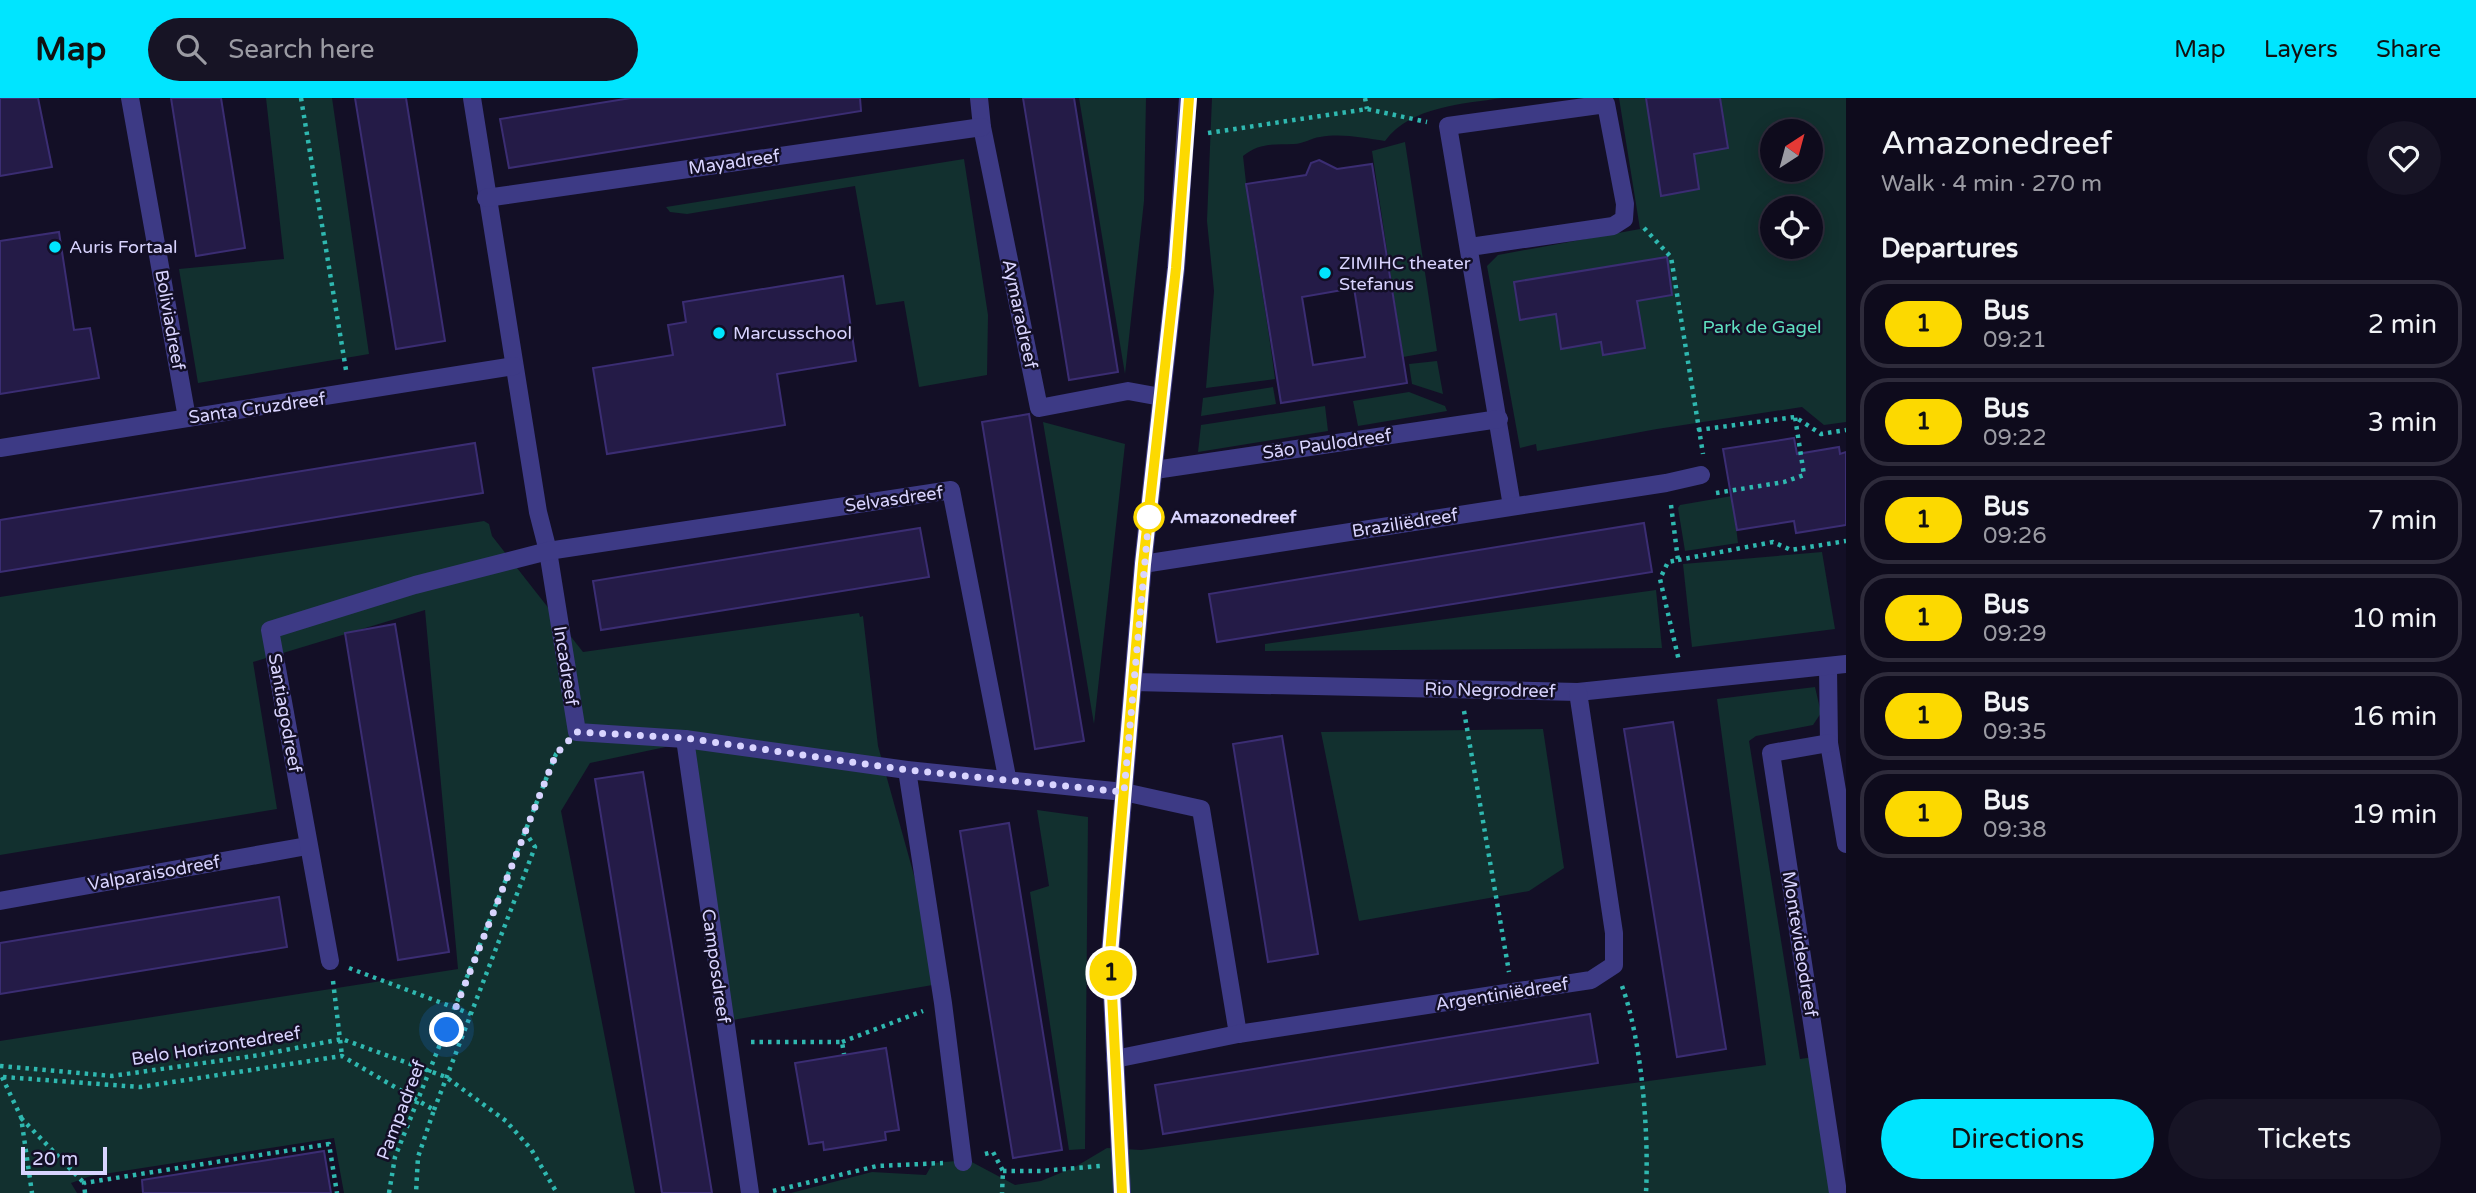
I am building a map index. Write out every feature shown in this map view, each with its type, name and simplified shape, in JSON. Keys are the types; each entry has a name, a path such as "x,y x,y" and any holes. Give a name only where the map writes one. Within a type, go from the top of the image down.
{"street":[{"name":"Boliviadreef","path":"130,98 187,418"},
{"name":"Incadreef","path":"472,98 538,512 548,551 577,732"},
{"name":"Aymaradreef","path":"979,98 982,127 1039,408 1128,391 1161,397"},
{"path":"1122,1193 1118,1164 1110,954 1143,564 1155,470 1187,136 1188,98"},
{"path":"1470,247 1613,226 1624,219 1625,204 1606,104 1448,126 1512,506"},
{"name":"Mayadreef","path":"486,198 982,127"},
{"name":"Santa Cruzdreef","path":"0,448 514,366"},
{"name":"São Paulodreef","path":"1155,470 1499,419"},
{"name":"Braziliëdreef","path":"1143,564 1666,483 1701,475"},
{"name":"Selvasdreef","path":"548,551 951,490 1007,778"},
{"name":"Santiagodreef","path":"330,961 307,846 270,630 415,585 548,551"},
{"path":"1837,666 1829,743 1846,844"},
{"name":"Rio Negrodreef","path":"1133,682 1578,692 1837,666"},
{"path":"1578,692 1614,933 1614,965"},
{"path":"577,732 685,738 907,770 1007,778 1124,792 1201,808 1238,1034"},
{"name":"Camposdreef","path":"685,738 727,1042 756,1192"},
{"name":"Montevideodreef","path":"1829,743 1771,753 1839,1193"},
{"path":"907,770 943,1003 964,1163"},
{"name":"Valparaisodreef","path":"0,901 307,846"},
{"name":"Argentiniëdreef","path":"1115,1059 1238,1034 1591,980 1614,965"}],"path":[{"path":"300,98 350,394"},
{"path":"1365,98 1367,109"},
{"path":"1187,136 1367,109 1448,126"},
{"path":"1624,219 1645,228 1671,257 1706,474 1701,475"},
{"path":"1698,430 1795,417 1821,434 1846,430"},
{"path":"1709,494 1784,482 1804,475 1795,417"},
{"path":"1678,561 1670,501 1683,499"},
{"path":"1683,682 1660,579 1668,562 1773,542 1791,550 1846,541"},
{"path":"1460,690 1513,992"},
{"name":"Pampadreef","path":"389,1193 395,1157 524,830 556,754 577,732"},
{"path":"416,1193 418,1157 434,1110 535,847 524,830"},
{"path":"342,1056 342,1039 330,961 471,1014"},
{"path":"1614,965 1631,1011 1645,1128 1646,1193"},
{"path":"727,1042 842,1042 943,1003"},
{"path":"342,1039 446,1077 506,1121 531,1149 557,1193"},
{"name":"Belo Horizontedreef","path":"0,1066 112,1076 260,1055 342,1039"},
{"path":"842,1042 844,1054"},
{"path":"1,1076 140,1087 342,1056 434,1110"},
{"path":"1,1076 21,1117 84,1183 85,1193"},
{"path":"21,1117 32,1193"},
{"path":"84,1183 329,1144 337,1193"},
{"path":"756,1192 786,1189 877,1166 964,1163 993,1152 1003,1171 1002,1193"},
{"path":"1003,1171 1041,1171 1118,1164"}],"green space":[{"path":"266,98 332,98 369,354 198,383 179,269 284,259"},
{"path":"1079,98 1146,98 1144,201 1125,374"},
{"path":"1212,98 1502,98 1455,105 1423,114 1396,129 1385,141 1353,136 1328,136 1297,144 1261,146 1243,156 1275,379 1206,388 1214,291 1207,221"},
{"name":"Park de Gagel","path":"1619,98 1846,98 1846,422 1824,425 1802,407 1537,451 1536,444 1520,448 1487,266 1498,255 1640,229"},
{"path":"1405,142 1437,351 1403,357 1372,151"},
{"path":"964,159 988,315 987,375 919,387 904,301 876,305 855,186 687,214 670,212 666,207"},
{"path":"1437,361 1443,394 1412,384 1409,364"},
{"path":"1273,387 1276,404 1201,416 1203,398"},
{"path":"1409,392 1445,406 1447,411 1358,426 1353,401"},
{"path":"1325,406 1328,431 1198,452 1201,425"},
{"path":"1043,422 1125,444 1094,724"},
{"path":"1732,496 1738,543 1685,551 1678,508 1680,505"},
{"path":"484,521 489,524 492,536 583,652 859,613 860,617 863,616 878,746 944,983 727,1021 689,742 590,763 561,811 635,1193 344,1193 334,1138 91,1176 71,1183 77,1193 0,1193 0,1041 458,969 425,610 253,662 277,809 0,855 0,597"},
{"path":"1822,552 1835,629 1692,647 1683,564"},
{"path":"1656,590 1662,648 1265,651 1265,644"},
{"path":"1815,687 1821,713 1813,725 1756,736 1749,741 1800,1059 1821,1056 1842,1193 791,1193 872,1172 926,1175 933,1163 968,1160 1015,1185 1041,1181 1075,1167 1107,1148 1141,1150 1766,1065 1717,699"},
{"path":"1543,729 1564,868 1529,891 1359,921 1321,732"},
{"path":"1037,810 1088,817 1085,1149 1069,1150 1030,892 1049,886"}],"building":[{"path":"0,98 38,98 52,167 0,176"},
{"path":"171,98 221,98 245,248 196,256"},
{"path":"355,98 406,98 445,341 396,349"},
{"path":"631,98 860,98 861,111 509,168 500,119"},
{"path":"1023,98 1074,98 1118,372 1069,380"},
{"path":"1646,98 1720,98 1728,148 1694,154 1699,189 1661,196"},
{"path":"1319,160 1337,169 1372,164 1407,383 1281,403 1246,184 1306,175 1311,163","holes":["1354,288 1365,357 1313,365 1302,297"]},
{"path":"59,232 74,330 90,328 99,378 0,394 0,241"},
{"path":"1667,257 1672,295 1637,301 1645,348 1603,355 1601,342 1561,349 1556,314 1520,320 1514,282"},
{"path":"843,276 856,361 777,374 785,425 607,454 593,368 673,355 668,325 686,322 683,302"},
{"path":"1029,414 1084,741 1035,749 982,422"},
{"path":"1794,438 1797,454 1839,447 1840,454 1846,452 1846,525 1796,533 1794,521 1737,530 1723,449"},
{"path":"475,443 483,493 0,572 0,520"},
{"path":"1644,523 1652,572 1217,642 1209,594"},
{"path":"920,528 929,577 601,630 593,581"},
{"path":"395,624 449,952 398,960 345,633"},
{"path":"1673,722 1726,1049 1677,1057 1624,729"},
{"path":"1282,736 1318,954 1268,962 1233,744"},
{"path":"643,772 712,1193 662,1193 595,779"},
{"path":"1009,823 1062,1150 1013,1158 960,831"},
{"path":"279,897 287,947 0,994 0,943"},
{"path":"1590,1014 1598,1063 1163,1134 1155,1085"},
{"path":"886,1048 899,1130 885,1132 886,1140 824,1150 823,1142 809,1144 795,1063"},
{"path":"324,1151 331,1193 143,1193 142,1180"}],"bus line":[{"name":"1","path":"1122,1193 1118,1164 1110,954 1143,564 1176,268 1189,98"}],"place":[{"name":"Auris Fortaal","path":"55,247"},
{"name":"ZIMIHC theater Stefanus","path":"1325,273"},
{"name":"Marcusschool","path":"719,333"},
{"name":"Amazonedreef","path":"1149,517"}],"route":[{"path":"447,1030 556,754 577,732 685,738 907,770 1007,778 1124,792 1149,517"}]}
